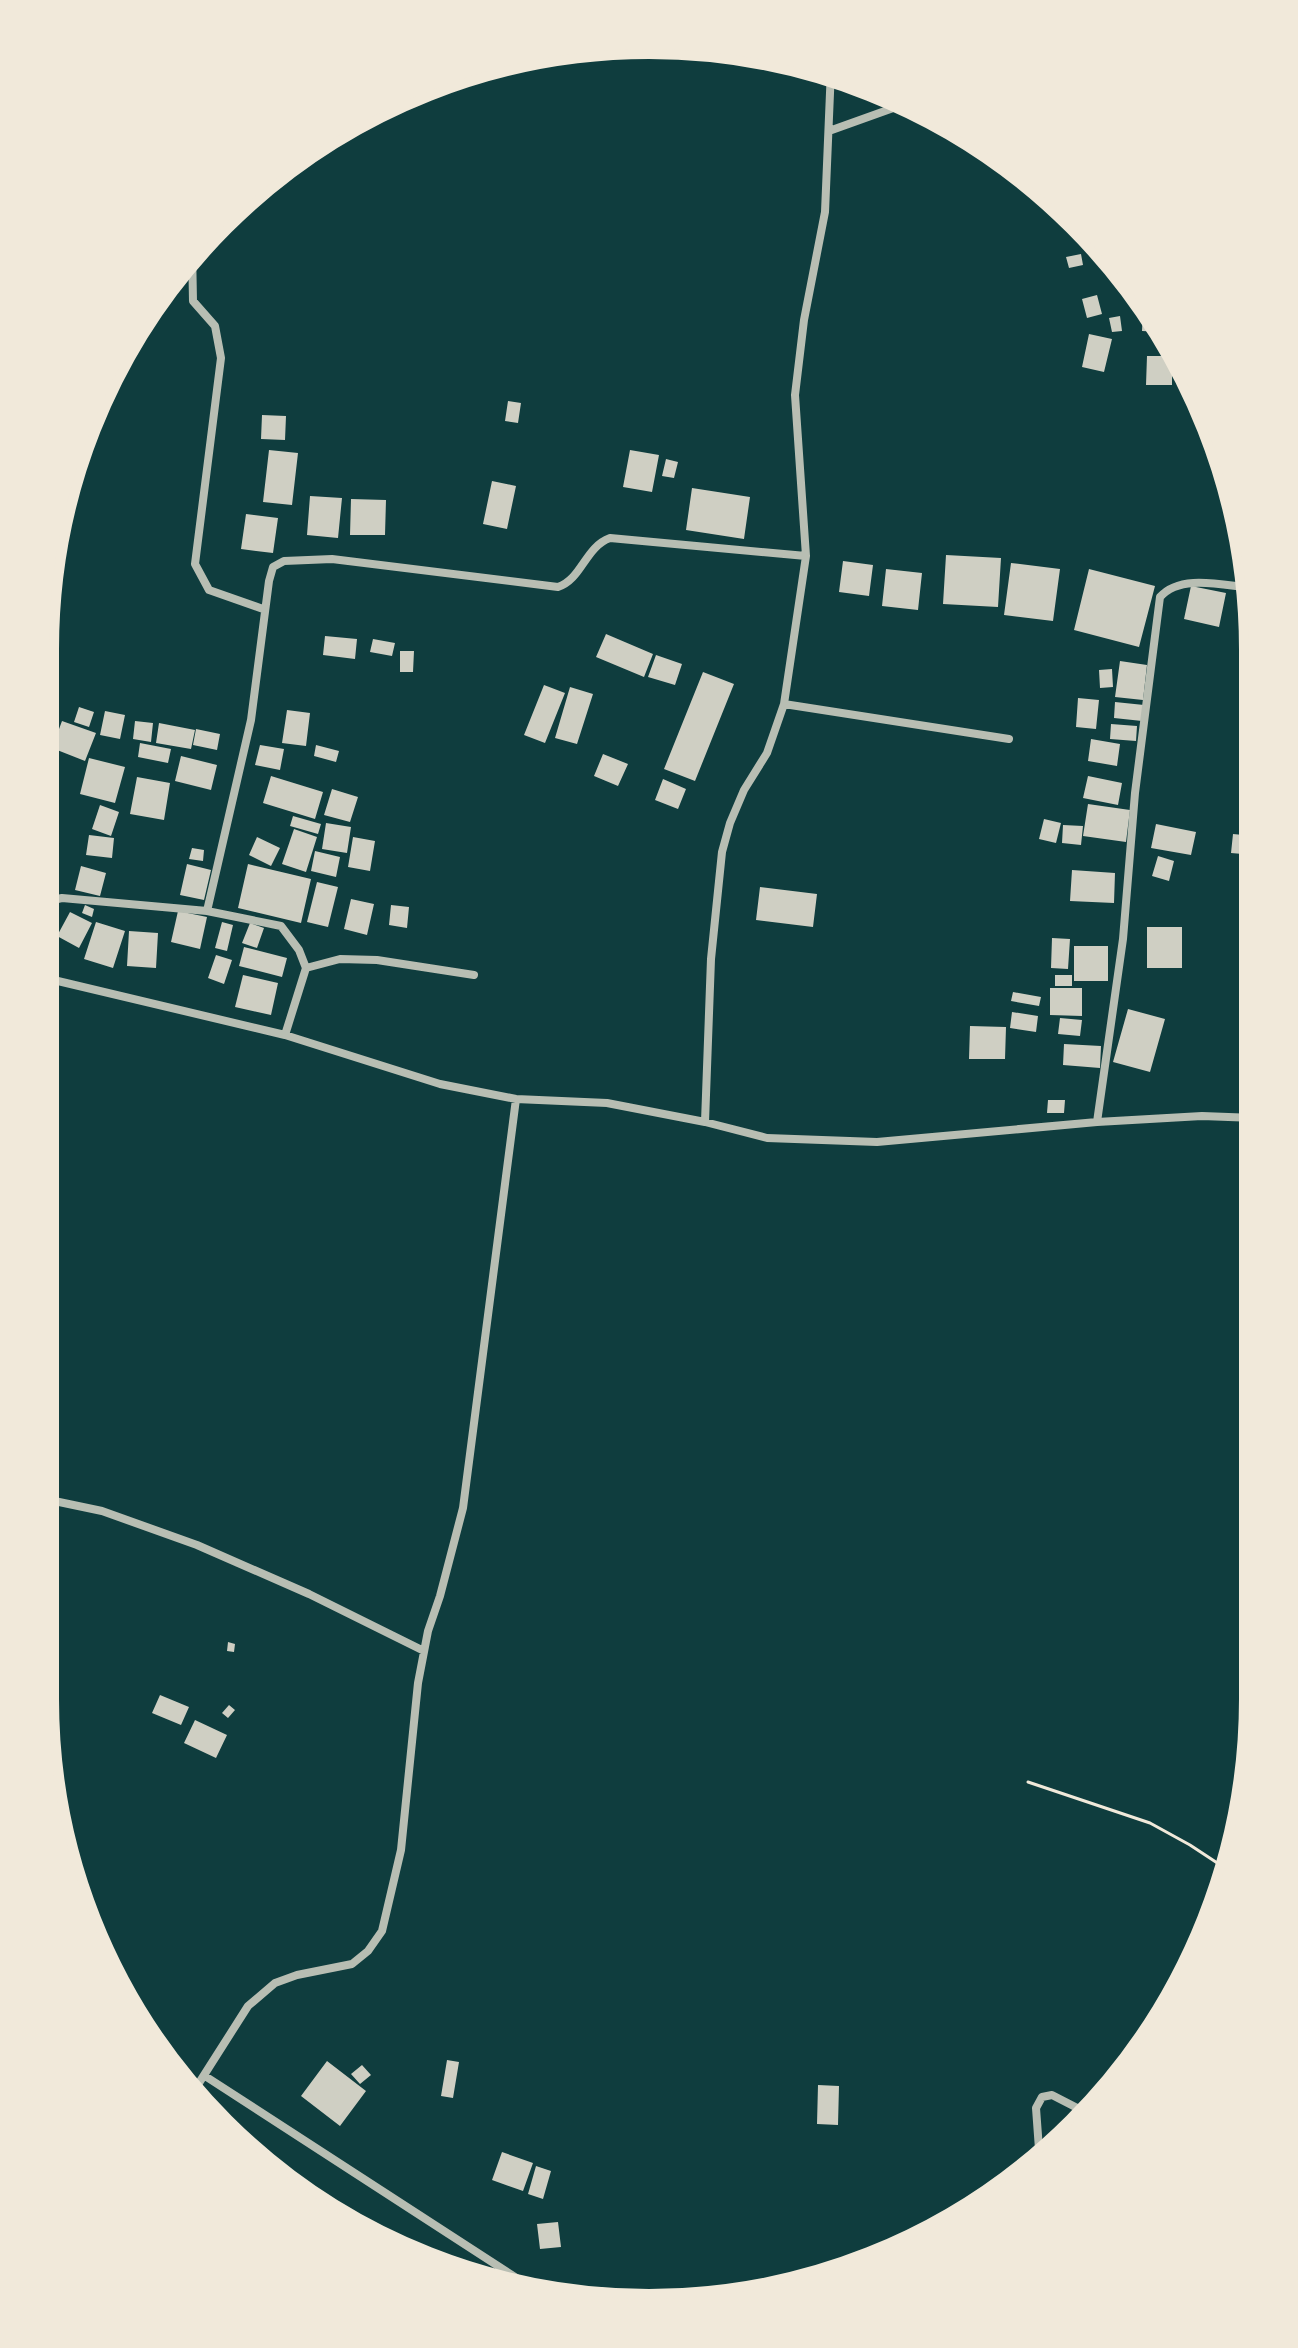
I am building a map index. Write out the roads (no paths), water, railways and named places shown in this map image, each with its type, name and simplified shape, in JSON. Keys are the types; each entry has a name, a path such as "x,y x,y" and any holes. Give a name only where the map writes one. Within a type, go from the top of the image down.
{"street":[{"path":"705,1122 711,959 722,852 730,823 744,790 767,753 784,704 806,556 795,395 804,320 825,212 831,83"},
{"path":"829,131 895,107"},
{"path":"192,269 193,301 215,326 221,358 195,564 209,590 263,609"},
{"path":"207,911 251,720 263,609 273,567 284,561 332,559 558,587 569,583 593,548 610,538 806,556"},
{"path":"1097,1122 1123,939 1135,793 1160,597 1168,589 1182,584 1241,587"},
{"path":"784,704 1009,739"},
{"path":"54,900 62,898 207,911 281,926 299,950 306,968 285,1035"},
{"path":"306,968 340,959 377,960 474,975"},
{"path":"54,980 285,1035 440,1084 516,1099 607,1103 767,1138 877,1142 1097,1122 1202,1116 1244,1118"},
{"path":"198,2086 248,2006 275,1983 297,1975 352,1964 368,1951 382,1931 401,1850 424,1651 463,1508 516,1099"},
{"path":"54,1501 102,1511 197,1545 309,1594 424,1651"},
{"path":"205,2076 519,2280"},
{"path":"1039,2148 1036,2108 1042,2097 1052,2095 1080,2109"}]}
